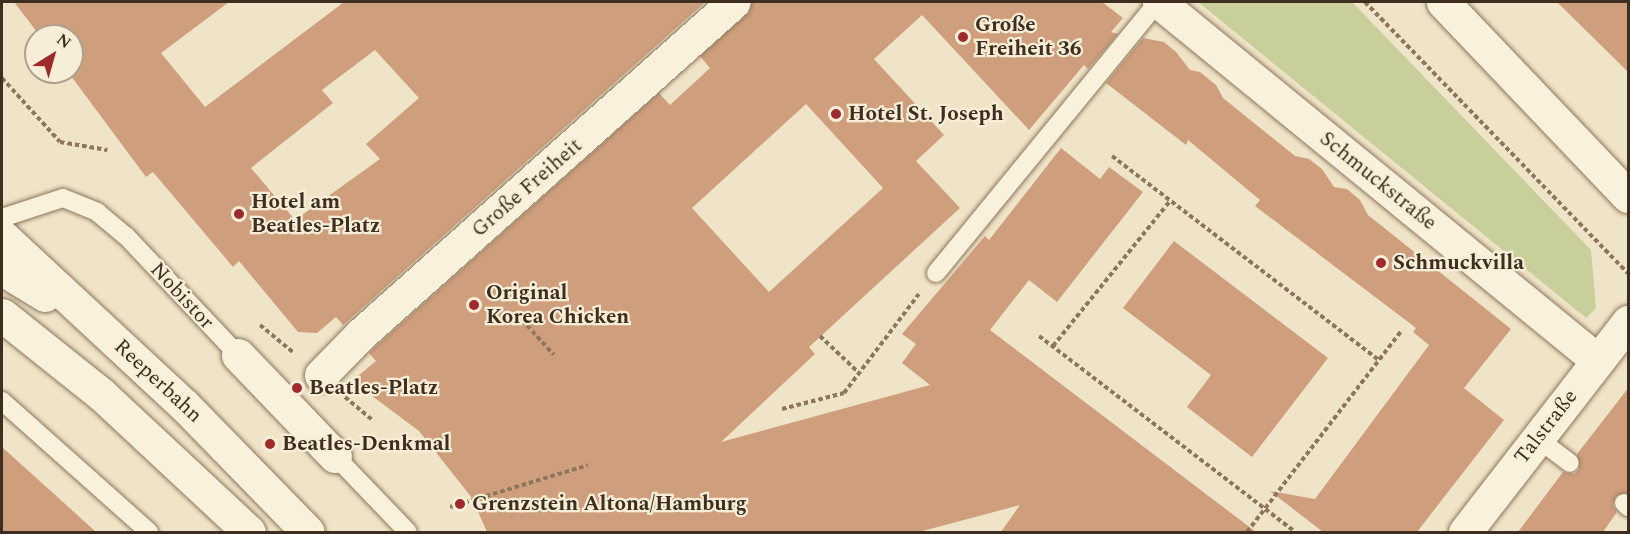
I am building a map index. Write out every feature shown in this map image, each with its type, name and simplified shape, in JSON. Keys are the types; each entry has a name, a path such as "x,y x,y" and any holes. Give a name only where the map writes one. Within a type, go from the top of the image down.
{"street":[{"name":"Große Freiheit","path":"321,375 361,334 733,2"},
{"name":"Schmuckstraße","path":"1159,2 1597,360"},
{"path":"1443,2 1629,196"},
{"name":"Reeperbahn","path":"2,236 184,405 308,532"},
{"path":"2,269 101,328"},
{"path":"2,315 101,394 249,532"},
{"name":"Talstraße","path":"1465,532 1597,360 1629,322"},
{"name":"Nobistor","path":"238,355 335,456"}],"lane":[{"path":"936,273 1159,2"},
{"name":"Nobistor","path":"2,218 63,198 97,212 126,236 238,355"},
{"path":"2,401 148,532"},
{"path":"1537,438 1570,463"},
{"path":"335,456 408,532"}],"path":[{"path":"1365,2 1629,273"},
{"path":"2,78 60,142 107,150"},
{"path":"1112,156 1379,360"},
{"path":"1053,346 1170,201"},
{"path":"782,410 844,393 912,303"},
{"path":"522,320 554,355"},
{"path":"260,325 321,375"},
{"path":"1247,532 1402,330"},
{"path":"820,336 859,373"},
{"path":"1039,336 1295,532"},
{"path":"450,507 588,465"}],"green space":[{"path":"1198,2 1352,2 1591,250 1596,308 1586,318"}],"building":[{"path":"14,2 229,2 161,53 205,107 344,2 705,2 343,325 336,317 317,333 298,332 239,261 233,267 153,172 146,177 77,84 84,84 84,24 31,24","holes":["375,50 419,98 366,144 380,159 295,220 251,168 333,103 322,90"]},
{"path":"751,2 1102,2 1123,18 1111,32 1118,34 1088,69 1084,65 1029,130 922,15 874,59 944,135 916,161 960,208 809,347 815,354 721,442 930,385 902,363 916,344 902,334 985,236 989,240 1061,148 1100,179 1109,167 1143,192 1057,302 1029,280 990,330 1256,532 1001,532 1020,505 919,532 487,532 472,498 419,431 352,381 376,361 369,353 374,348 659,93 670,105 710,68 700,56 745,16","holes":["806,104 883,188 769,292 692,208"]},
{"path":"1557,2 1629,2 1629,73"},
{"path":"1143,38 1164,42 1176,52 1190,70 1200,72 1216,85 1223,98 1295,156 1309,159 1322,169 1334,187 1347,189 1360,200 1368,215 1511,329 1464,388 1504,420 1417,532 1323,532 1270,491 1315,499 1429,345 1413,332 1416,328 1255,206 1260,200 1188,140 1186,145 1106,83"},
{"path":"1174,241 1328,358 1252,457 1187,407 1211,375 1123,308"},
{"path":"1629,387 1629,493 1616,496 1613,505 1617,512 1603,532 1518,532 1563,472 1574,474 1579,469 1577,454"},
{"path":"2,447 63,502 96,532 2,532"}],"place":[{"name":"Große Freiheit 36","path":"963,37"},
{"name":"Hotel St. Joseph","path":"836,114"},
{"name":"Hotel am Beatles-Platz","path":"239,214"},
{"name":"Schmuckvilla","path":"1381,263"},
{"name":"Original Korea Chicken","path":"474,305"},
{"name":"Beatles-Platz","path":"297,388"},
{"name":"Beatles-Denkmal","path":"270,444"},
{"name":"Grenzstein Altona/Hamburg","path":"460,504"}]}
